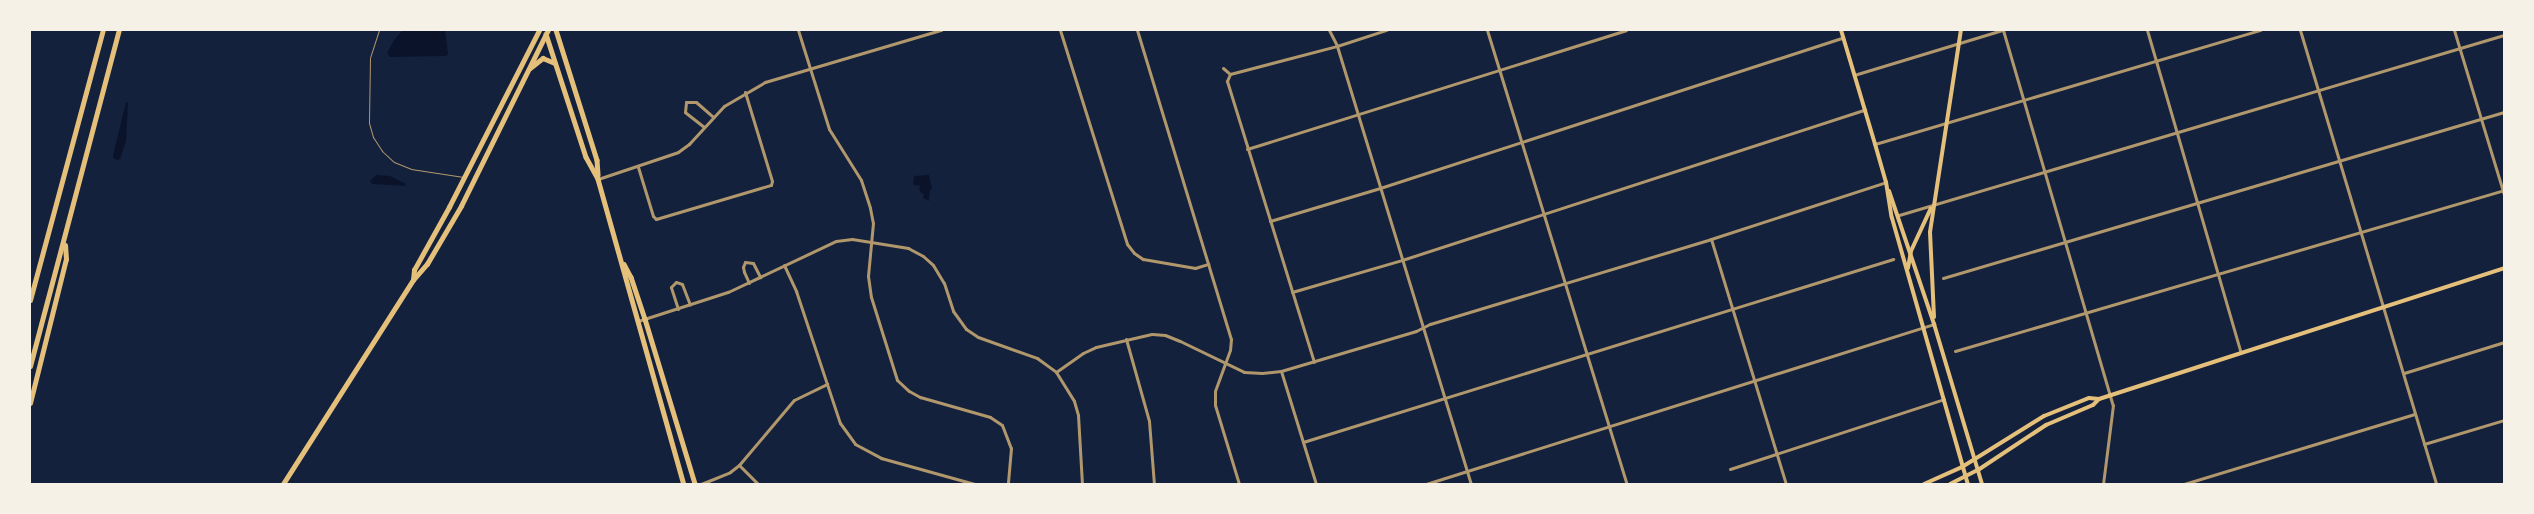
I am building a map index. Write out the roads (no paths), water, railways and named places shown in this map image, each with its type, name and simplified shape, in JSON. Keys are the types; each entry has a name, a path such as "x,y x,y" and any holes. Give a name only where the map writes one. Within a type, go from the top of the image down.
{"highway":[{"path":"30,300 103,30"},
{"path":"30,366 119,30"},
{"path":"30,403 66,259 64,240"}],"main road":[{"path":"414,280 414,270 464,177 538,30"},
{"path":"556,30 597,160 598,179"},
{"path":"1840,30 1886,182 1911,251 1934,324 1982,484"},
{"path":"1934,324 1930,270 1930,232 1945,124 1961,30"},
{"path":"547,31 555,63 586,156 598,179 684,484"},
{"path":"283,484 414,280 427,264 461,206 547,31"},
{"path":"527,71 543,58 555,63"},
{"path":"1886,182 1892,218 1968,484"},
{"path":"1908,272 1911,251 1933,204"},
{"path":"623,263 631,276 695,484"},
{"path":"1950,484 1966,478 2046,425 2093,405 2099,399 2110,394 2504,268"},
{"path":"1924,484 1962,467 2044,416 2089,398 2099,399"}],"street":[{"path":"798,30 829,129 860,180 873,223 868,276 871,296 897,380 909,391 920,397 990,417 1002,425 1011,448 1008,484"},
{"path":"598,179 678,152 724,106 765,82 941,30"},
{"path":"1060,30 1127,244 1143,259 1195,268 1208,264"},
{"path":"1137,30 1231,339 1230,350 1215,391 1215,405 1239,484"},
{"path":"1329,30 1337,46 1471,484"},
{"path":"1230,74 1337,46 1386,30"},
{"path":"1487,30 1627,484"},
{"path":"1247,149 1626,30"},
{"path":"1854,75 2003,30 2113,405 2103,484"},
{"path":"2147,30 2220,273 2241,352"},
{"path":"1875,144 2261,30"},
{"path":"2300,30 2436,484"},
{"path":"2454,30 2504,195"},
{"path":"1898,214 2046,172 2318,89 2504,35"},
{"path":"1270,221 1380,188 1843,38"},
{"path":"1223,68 1230,74"},
{"path":"1230,74 1227,81 1314,362"},
{"path":"638,167 653,216 656,219 771,185 772,181 745,92"},
{"path":"704,127 685,112 686,102 696,102 713,117"},
{"path":"1292,292 1402,260 1865,110"},
{"path":"1943,278 2504,112"},
{"path":"1056,372 1082,353 1126,339 1152,334 1164,335 1224,363 1252,373 1281,371 1416,332 1423,327 1565,282 1711,239 1886,182"},
{"path":"1955,351 2503,190"},
{"path":"638,322 749,283 836,240 852,239 908,248 923,256 933,265 944,283 953,311 966,329 978,336 1037,358 1056,372 1074,401 1076,408 1081,444 1082,484"},
{"path":"1711,239 1786,484"},
{"path":"1303,442 1588,356 1892,259"},
{"path":"749,283 742,266 745,262 753,263 760,277"},
{"path":"784,266 796,291 840,423 855,444 881,458 976,484"},
{"path":"678,309 672,287 676,282 682,284 690,305"},
{"path":"1426,484 1754,383 1934,324"},
{"path":"1126,339 1149,421 1154,484"},
{"path":"2404,374 2504,342"},
{"path":"1281,371 1316,484"},
{"path":"702,484 720,477 739,465 794,400 827,384"},
{"path":"1730,469 1944,399"},
{"path":"2184,484 2415,414"},
{"path":"2424,444 2504,420"},
{"path":"739,465 758,484"}],"lane":[{"path":"379,30 370,58 368,109 369,123 382,151 394,162 411,169 464,177"}],"water":[{"path":"403,30 445,30 448,54 446,56 390,57 387,53 394,40"},
{"path":"126,102 128,103 126,141 120,159 117,160 113,158 113,155"},
{"path":"376,175 390,176 406,184 405,186 372,184 370,181"},
{"path":"929,175 932,189 930,190 929,201 923,198 924,194 921,193 919,188 921,186 913,185 914,176"}]}
